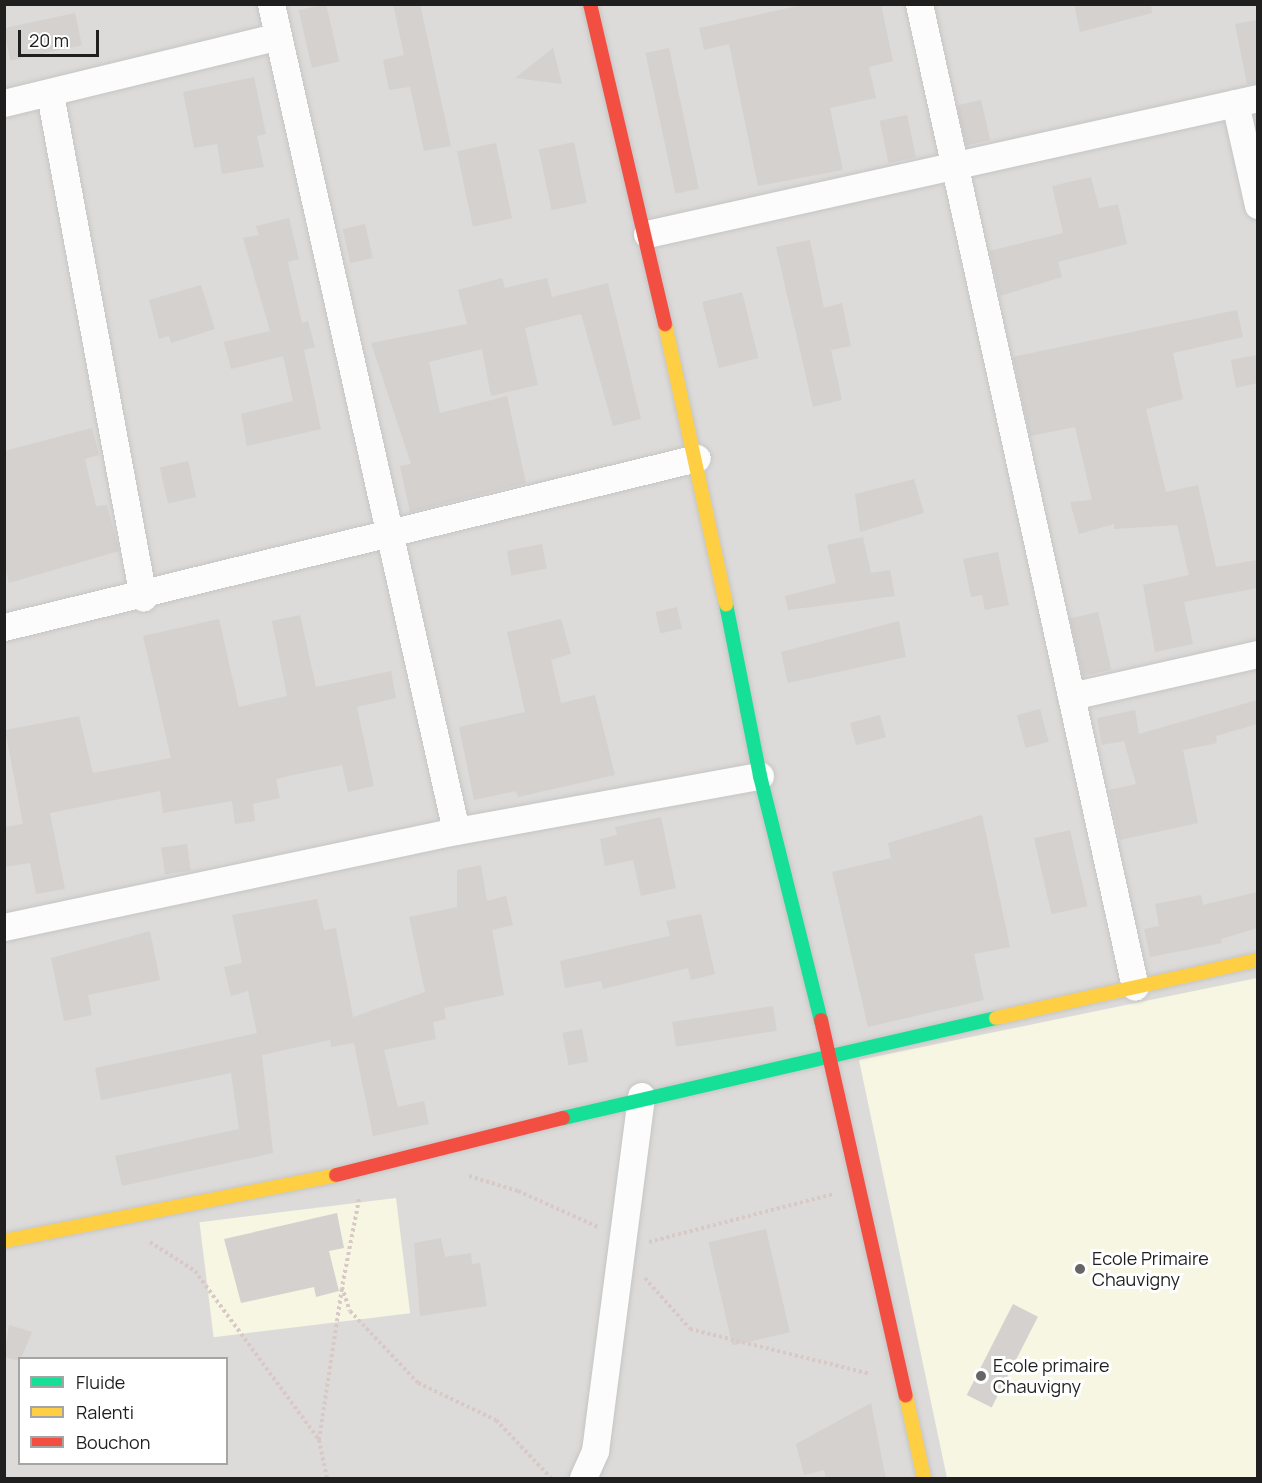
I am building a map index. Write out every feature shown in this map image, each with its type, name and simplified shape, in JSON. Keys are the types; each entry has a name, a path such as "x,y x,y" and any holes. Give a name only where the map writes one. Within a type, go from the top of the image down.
{"street":[{"path":"271,4 456,831"},
{"path":"590,4 647,234 697,458 760,776 829,1051 924,1479"},
{"path":"919,4 1135,987"},
{"path":"4,103 50,94 278,36"},
{"path":"50,94 143,597"},
{"path":"647,234 1246,100 1257,205"},
{"path":"4,627 143,597 388,531 697,458"},
{"path":"1071,696 1257,654"},
{"path":"4,927 456,831 760,776"},
{"path":"4,1241 413,1160 641,1096 829,1051 1257,960"},
{"path":"583,1479 595,1451 641,1096"}],"path":[{"path":"327,1479 319,1440 342,1287 357,1231 359,1196 352,1171"},
{"path":"462,1174 588,1220 622,1244 690,1329 845,1372 880,1376 904,1386"},
{"path":"622,1244 689,1234 809,1197 860,1192"},
{"path":"113,1219 195,1271 319,1440"},
{"path":"342,1287 350,1311 417,1383 496,1420 551,1479"}],"shaded area":[{"path":"5,5 1257,5 1257,1478 5,1478"},
{"name":"Ecole Primaire Chauvigny","path":"1257,978 1257,1478 947,1478 859,1060"},
{"path":"396,1198 410,1313 214,1337 199,1222"}],"building":[{"path":"326,4 339,61 312,68 299,10"},
{"path":"393,4 420,4 451,146 424,151 410,87 389,90 383,60 404,55"},
{"path":"806,4 881,4 893,61 869,67 876,98 830,108 843,170 758,186 729,44 704,50 699,28"},
{"path":"1074,4 1151,4 1152,13 1080,32"},
{"path":"75,13 82,45 10,60 4,28"},
{"path":"1257,20 1257,83 1247,84 1235,24"},
{"path":"553,48 562,84 515,78"},
{"path":"669,48 699,189 675,194 646,53"},
{"path":"254,77 266,134 257,136 264,167 222,174 217,144 194,148 183,92"},
{"path":"981,100 990,140 966,146 957,106"},
{"path":"907,115 916,157 889,163 880,121"},
{"path":"574,142 587,203 552,210 539,149"},
{"path":"496,143 512,218 473,227 457,151"},
{"path":"1091,177 1099,208 1118,204 1127,244 1058,262 1062,277 1000,296 990,251 1063,233 1052,186"},
{"path":"289,218 299,259 288,262 302,323 308,321 315,347 304,350 321,429 247,446 241,414 293,401 283,356 231,369 224,342 270,331 243,238 259,235 256,226"},
{"path":"365,224 373,258 350,263 343,229"},
{"path":"810,240 824,308 842,303 851,346 831,350 842,400 813,407 776,247"},
{"path":"502,278 505,288 547,278 552,297 608,283 641,419 613,426 581,314 525,328 538,385 491,396 482,349 429,362 440,413 507,396 526,483 410,512 400,466 411,464 371,343 467,324 458,290"},
{"path":"201,285 215,329 171,343 169,336 159,339 149,300"},
{"path":"742,292 758,358 719,368 702,302"},
{"path":"1237,310 1243,337 1173,353 1183,399 1146,409 1166,492 1198,485 1216,567 1257,560 1257,588 1184,602 1193,644 1155,652 1143,585 1189,575 1177,525 1114,529 1114,524 1079,534 1070,502 1092,500 1075,427 1030,436 1013,357"},
{"path":"1257,355 1257,383 1236,388 1231,360"},
{"path":"92,428 99,455 85,459 96,506 107,505 119,551 9,583 4,563 4,451"},
{"path":"188,461 196,497 168,504 160,468"},
{"path":"914,479 924,513 860,532 855,494"},
{"path":"863,537 871,573 890,570 895,596 788,610 785,596 836,583 827,545"},
{"path":"542,544 547,569 511,575 507,551"},
{"path":"998,552 1009,605 985,610 982,595 971,597 963,559"},
{"path":"677,607 682,628 661,633 656,612"},
{"path":"1098,612 1111,669 1083,676 1070,619"},
{"path":"300,615 316,687 391,671 396,698 357,707 374,786 348,792 342,765 276,779 280,798 253,804 255,821 235,824 232,801 163,813 160,791 50,813 65,889 36,894 30,863 4,867 4,827 23,824 5,730 79,716 93,773 171,758 143,636 219,619 239,707 287,696 272,621"},
{"path":"561,619 571,654 551,660 561,703 595,695 615,775 518,797 516,791 474,800 459,727 525,712 507,632"},
{"path":"899,621 906,657 788,683 781,652"},
{"path":"1257,700 1257,724 1216,736 1217,743 1183,750 1198,823 1120,840 1109,790 1136,784 1124,741 1102,745 1097,718 1135,710 1139,734"},
{"path":"1040,709 1049,742 1026,748 1017,715"},
{"path":"880,715 886,737 856,745 850,723"},
{"path":"982,815 1010,947 974,954 984,1000 868,1027 832,872 891,858 888,843"},
{"path":"661,817 676,888 641,896 633,860 605,866 600,839 617,835 615,827"},
{"path":"1070,830 1088,906 1051,914 1034,838"},
{"path":"187,844 191,871 165,874 161,848"},
{"path":"481,865 487,901 506,896 513,925 492,930 504,995 444,1008 446,1019 433,1022 436,1039 384,1050 398,1107 424,1101 429,1124 373,1136 354,1043 331,1047 330,1040 262,1055 273,1153 122,1186 115,1156 239,1129 231,1073 101,1100 95,1068 257,1033 248,991 231,996 224,967 242,963 232,915 317,899 324,930 336,928 353,1017 425,992 409,917 457,907 457,870"},
{"path":"1257,892 1257,928 1221,939 1222,943 1150,957 1144,929 1159,926 1155,904 1201,895 1203,905"},
{"path":"701,914 715,974 691,980 688,968 603,989 601,981 565,988 560,961 670,936 666,921"},
{"path":"150,931 160,980 88,995 92,1015 64,1021 51,958"},
{"path":"773,1006 777,1031 676,1047 672,1022"},
{"path":"582,1029 588,1061 569,1065 562,1033"},
{"path":"337,1213 344,1248 329,1251 339,1291 316,1297 314,1287 241,1303 224,1239"},
{"path":"766,1229 790,1332 732,1346 709,1242"},
{"path":"441,1238 445,1257 471,1253 472,1264 480,1263 487,1306 420,1316 414,1243"},
{"path":"1013,1304 1038,1317 992,1408 967,1395"},
{"path":"9,1325 32,1332 18,1360 4,1357"},
{"path":"871,1403 886,1479 826,1479 824,1470 804,1475 796,1444"}],"traffic: fast":[{"path":"726,604 760,776 821,1020"},
{"path":"563,1118 996,1018"}],"traffic: slow":[{"path":"665,324 726,604"},
{"path":"996,1018 1258,960"},
{"path":"4,1241 336,1175"},
{"path":"906,1396 924,1478"}],"traffic: jam":[{"path":"590,4 665,324"},
{"path":"821,1020 906,1396"},
{"path":"336,1175 563,1118"}],"place":[{"name":"Ecole Primaire Chauvigny","path":"1080,1269"},
{"name":"Ecole primaire Chauvigny","path":"981,1376"}]}
